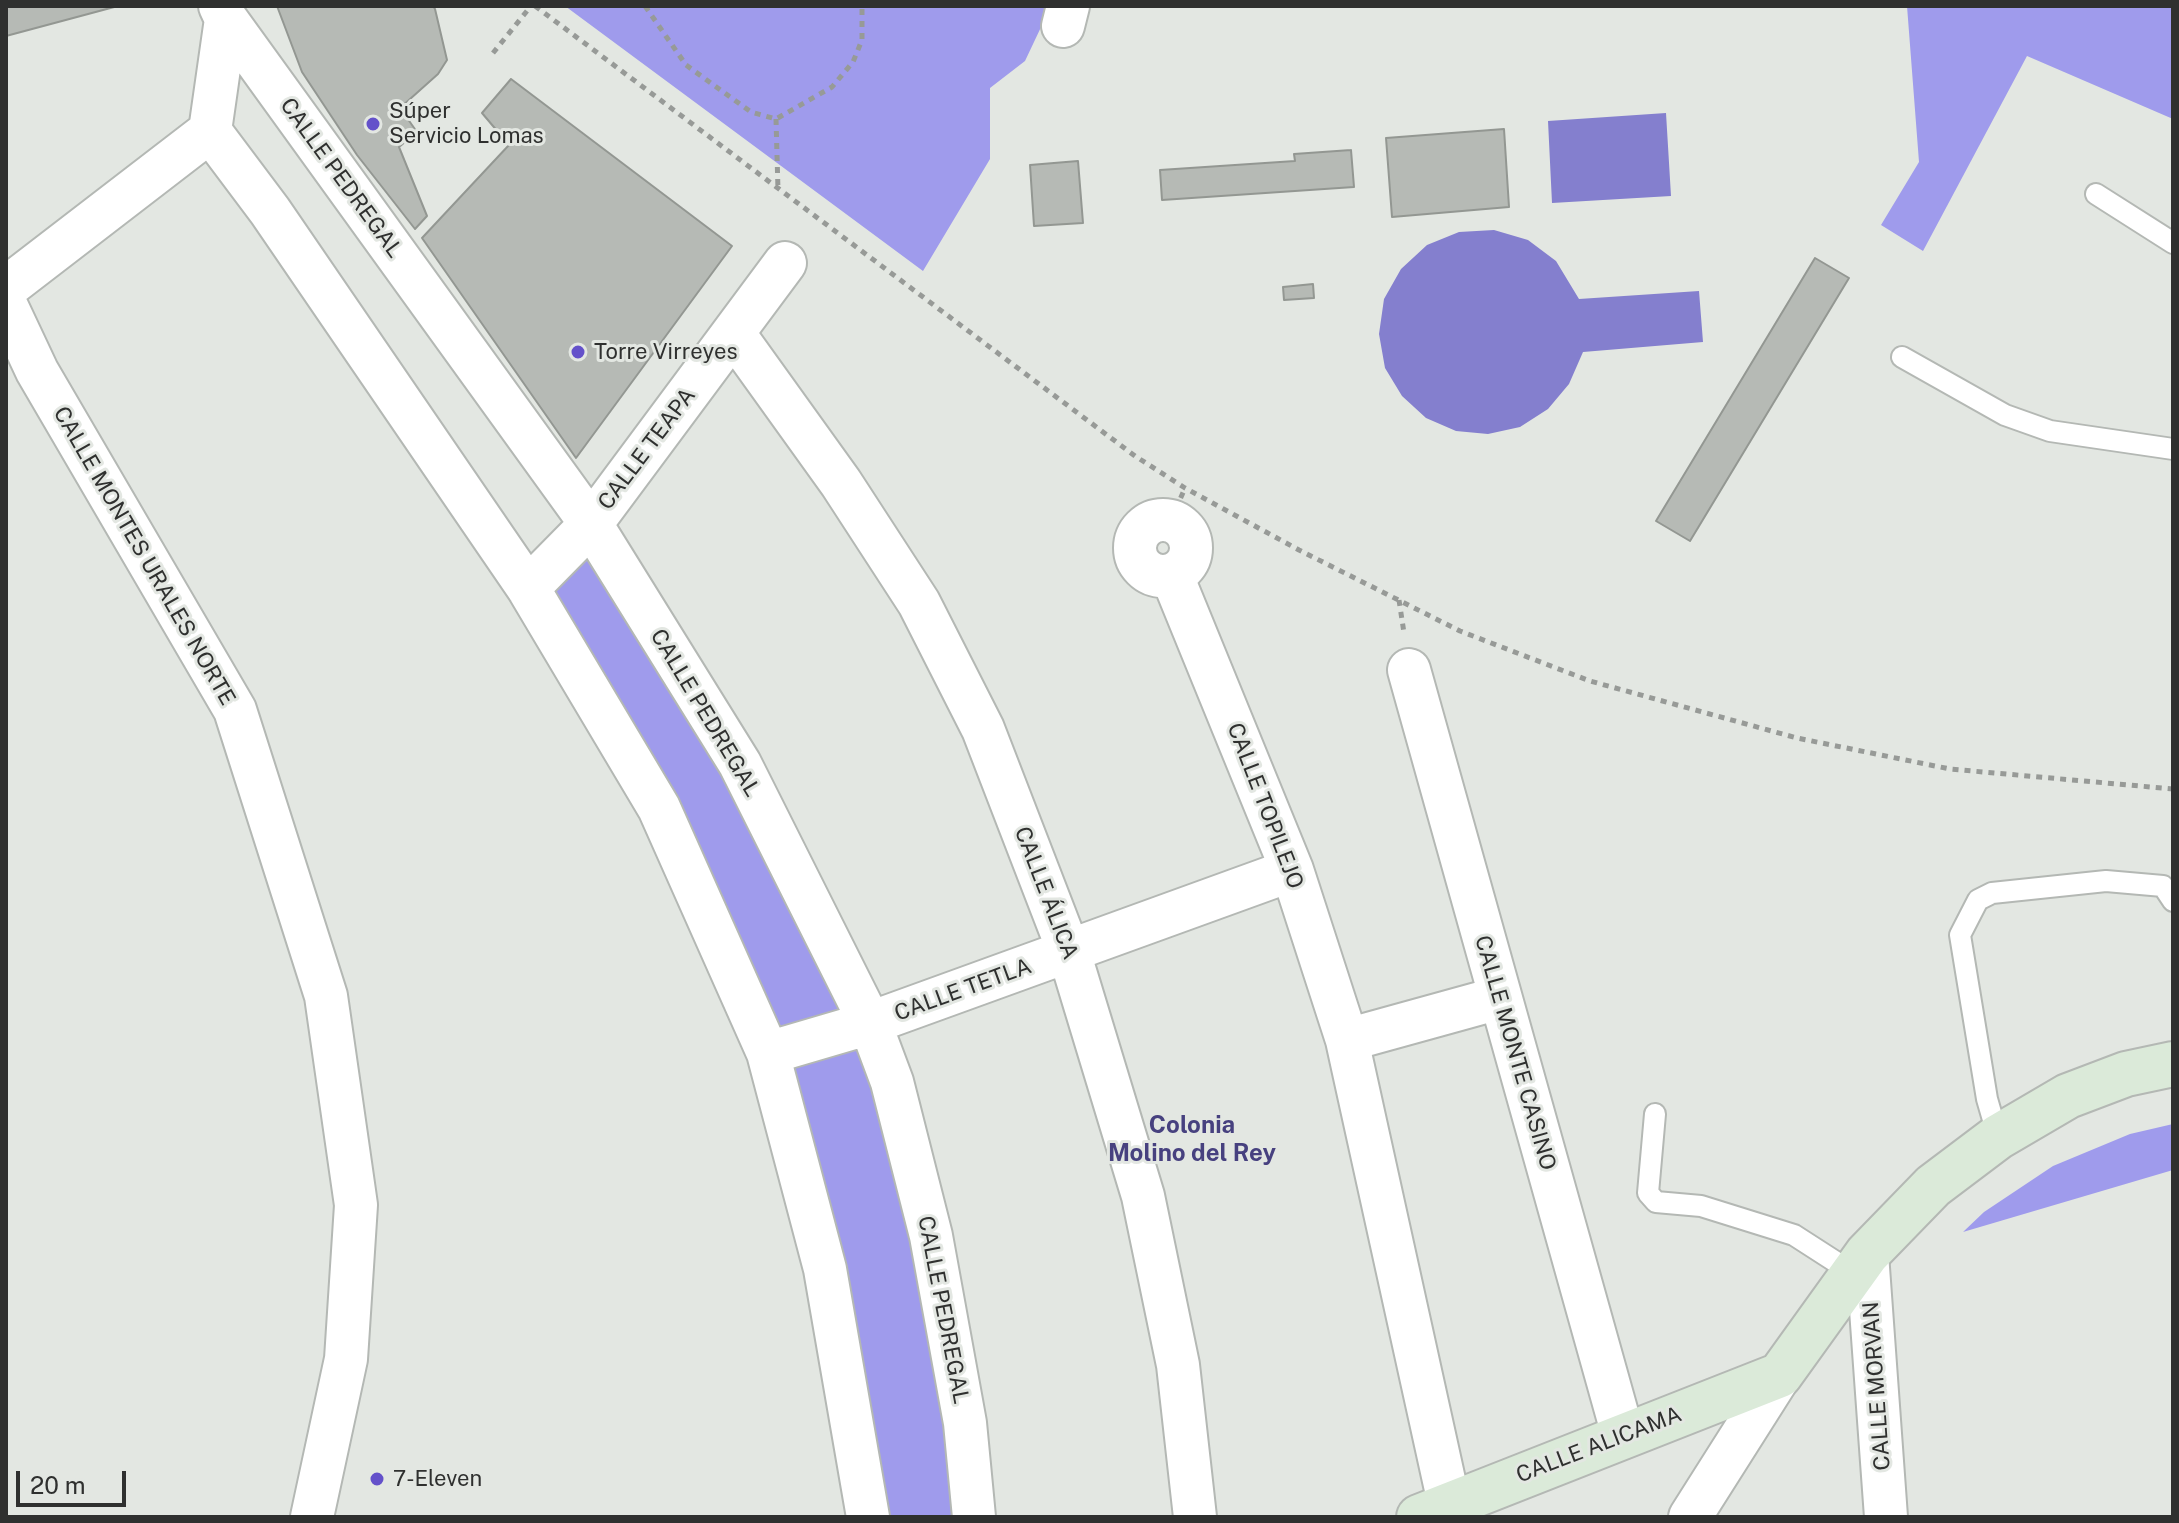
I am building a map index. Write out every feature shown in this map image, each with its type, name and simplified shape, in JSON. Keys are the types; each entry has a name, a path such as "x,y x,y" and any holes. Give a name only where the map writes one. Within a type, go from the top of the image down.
{"street":[{"path":"223,13 210,131 270,211 528,588 659,808 768,1053 825,1269 868,1517"},
{"name":"CALLE PEDREGAL","path":"223,13 591,524 740,764 870,1023 892,1082 931,1236 965,1423 974,1517"},
{"path":"6,288 210,131"},
{"name":"CALLE TEAPA","path":"528,588 591,524 785,263"},
{"name":"CALLE MONTES URALES NORTE","path":"6,305 37,371 235,710 326,996 356,1205 346,1359 312,1517"},
{"name":"CALLE ÁLICA","path":"734,334 841,483 919,603 983,729 1069,952 1143,1196 1178,1365 1195,1517"},
{"name":"CALLE TOPILEJO","path":"1178,504 1139,532 1134,549 1139,566 1154,576 1172,576 1292,870 1347,1040 1434,1510"},
{"name":"CALLE MONTE CASINO","path":"1409,670 1623,1435"},
{"name":"CALLE TETLA","path":"768,1053 870,1023 1292,870"},
{"path":"1347,1040 1499,998"},
{"path":"1690,1517 1780,1375 1860,1264 1933,1186 1998,1137 2068,1096 2126,1074 2173,1064"},
{"name":"CALLE MORVAN","path":"1860,1264 1886,1517"},
{"name":"CALLE ALICAMA","path":"1434,1510 1780,1375"}],"lane":[{"path":"2096,194 2173,243"},
{"path":"1902,357 2005,415 2035,426 2173,449"},
{"path":"1998,1137 1987,1099 1960,935 1978,900 1992,893 2106,881 2163,886 2173,901"},
{"path":"1655,1114 1648,1193 1656,1202 1701,1206 1794,1235 1860,1264"}],"path":[{"path":"493,53 533,6 1098,429 1178,504 1460,631 1590,681 1782,734 1880,756 2019,777 2173,789"},
{"path":"645,6 686,65 751,112 776,119 832,87 853,62 862,40 862,6"},
{"path":"776,119 778,191"}],"shaded area":[{"path":"565,6 1051,6 1025,61 990,88 990,159 923,271"},
{"path":"1907,6 2173,6 2173,119 2027,56 1923,251 1881,225 1919,162"},
{"path":"1666,113 1671,196 1552,203 1548,121"},
{"path":"1494,230 1528,240 1556,261 1579,299 1699,291 1703,342 1583,352 1569,384 1548,409 1520,427 1488,434 1456,431 1426,418 1402,396 1385,368 1379,334 1384,299 1401,269 1427,245 1459,232"},
{"path":"591,531 738,771 888,1093 967,1517 871,1517 762,1025 533,589"},
{"path":"2173,1124 2173,1170 1963,1232 1984,1212 2053,1166 2130,1134"}],"building":[{"path":"6,6 118,6 6,36"},
{"name":"Súper Servicio Lomas","path":"277,6 433,6 435,9 447,60 438,74 400,108 417,132 399,147 427,216 415,229 357,155 302,72"},
{"name":"Torre Virreyes","path":"511,79 732,246 576,458 422,238 509,145 482,113"},
{"path":"1504,129 1509,207 1392,217 1386,138"},
{"path":"1351,150 1354,187 1162,200 1160,170 1295,161 1294,154"},
{"path":"1078,161 1083,223 1034,226 1030,165"},
{"path":"1815,258 1849,278 1690,541 1656,521"},
{"path":"1313,284 1314,298 1284,300 1283,287"}],"place":[{"name":"Súper Servicio Lomas","path":"373,124"},
{"name":"Torre Virreyes","path":"578,352"},
{"name":"7-Eleven","path":"377,1479"}],"district":[{"name":"Colonia Molino del Rey","path":"1192,1140"}]}
